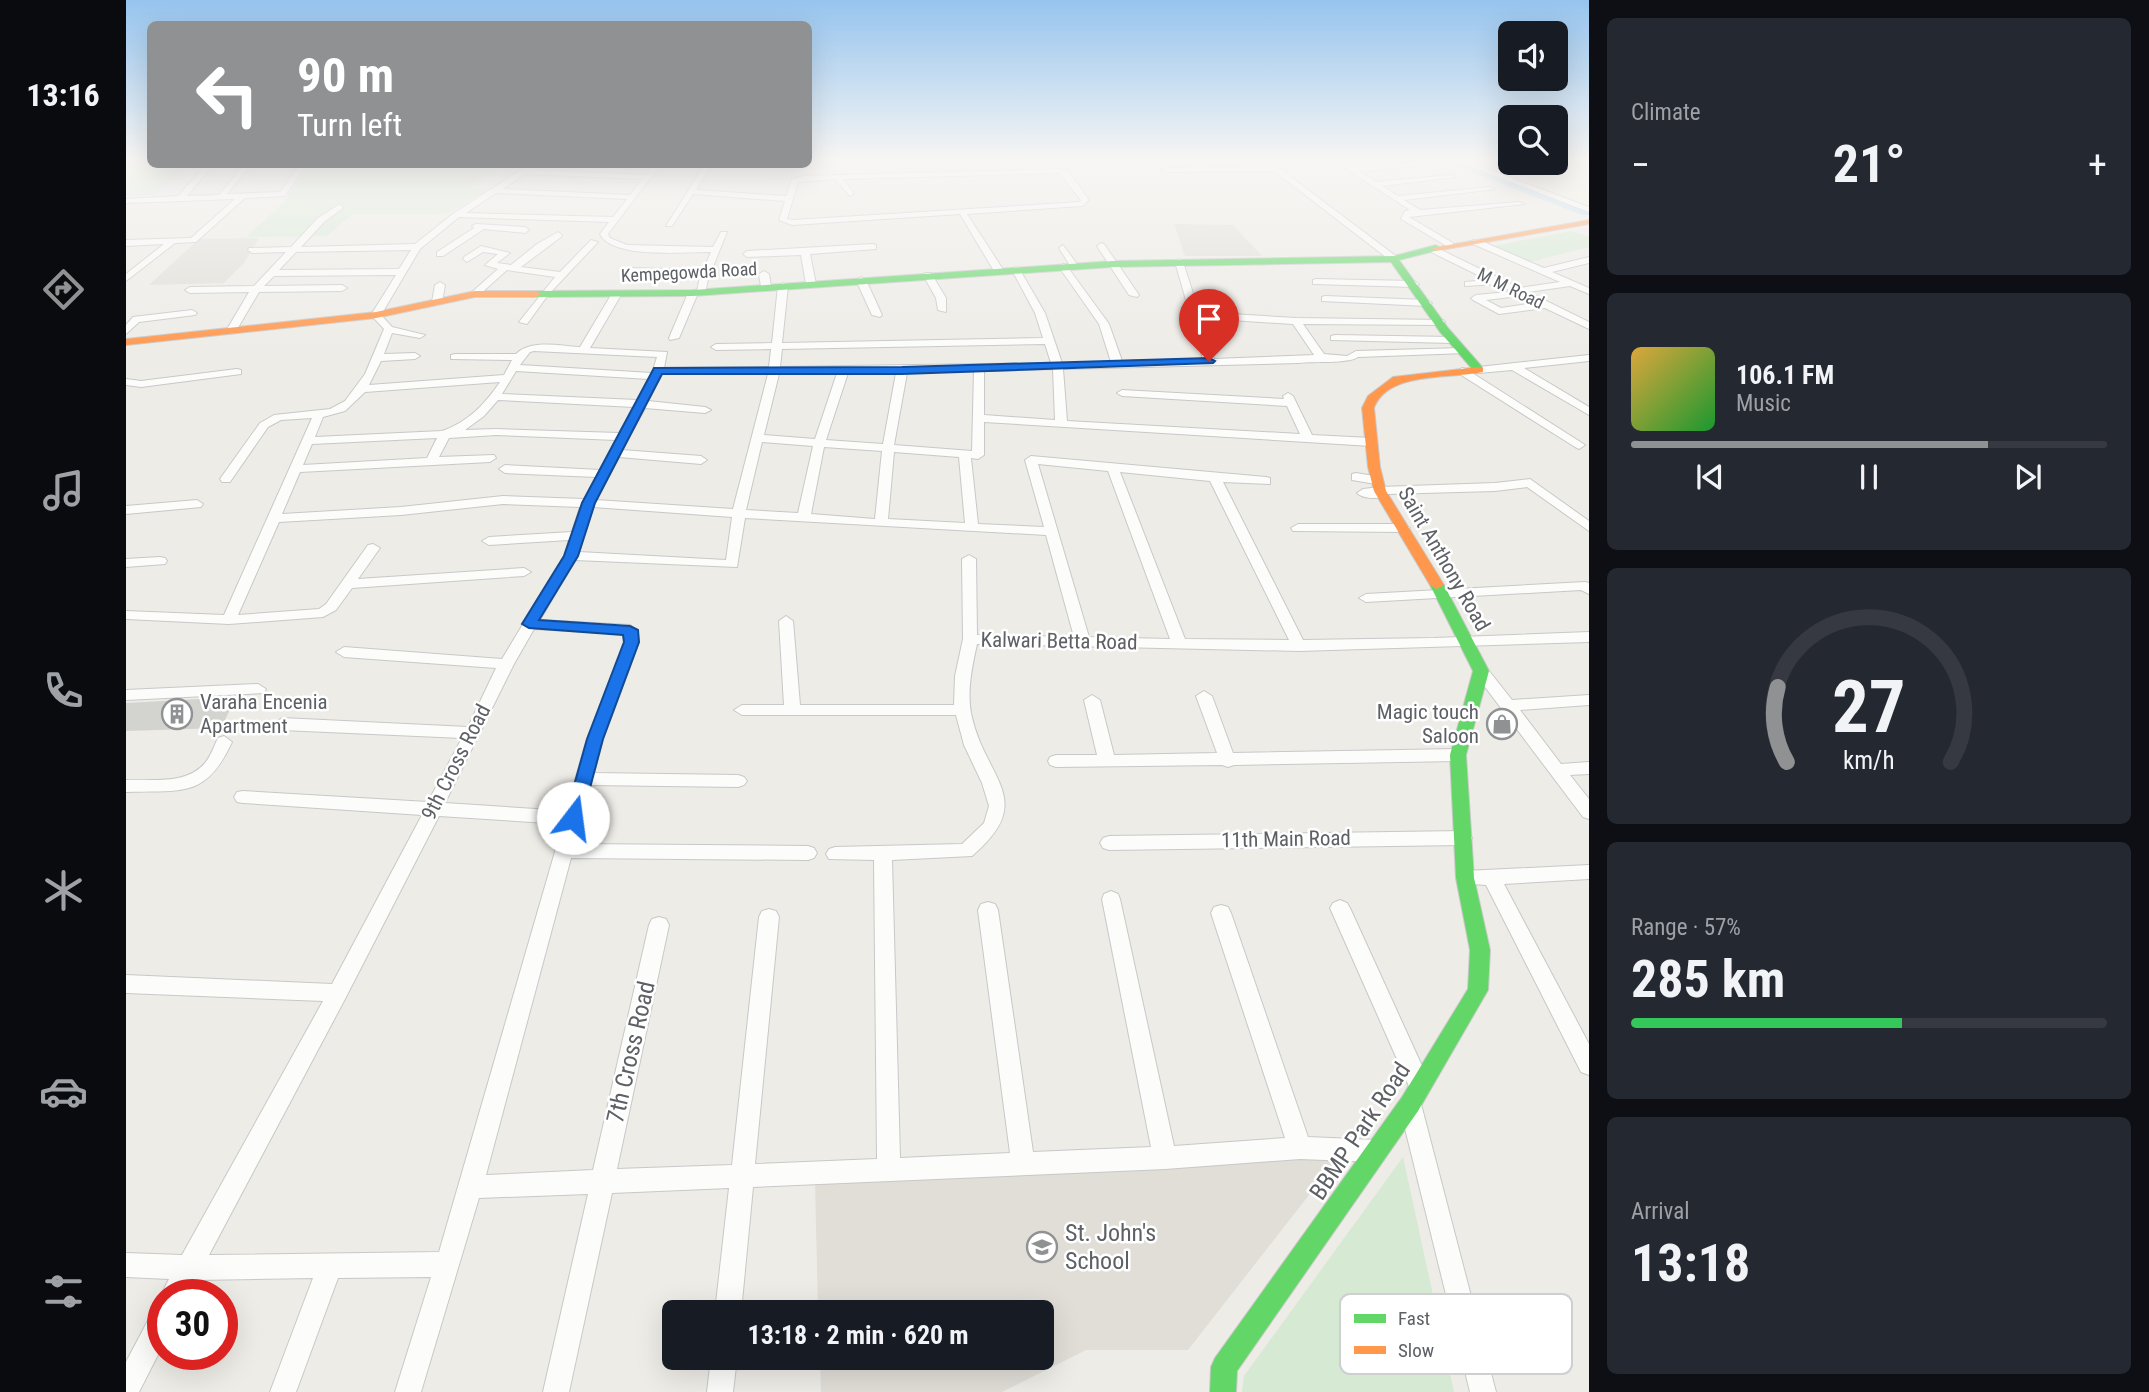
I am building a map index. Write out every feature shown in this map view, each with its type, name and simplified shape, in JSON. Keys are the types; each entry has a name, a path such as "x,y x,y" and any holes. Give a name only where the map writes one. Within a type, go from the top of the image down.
{"street":[{"path":"126,243 194,241 213,224"},
{"path":"231,331 239,313 256,289 318,224"},
{"path":"420,335 389,328 376,315 419,245 445,224"},
{"path":"458,224 525,230"},
{"path":"612,224 604,234 614,245 651,250 716,250"},
{"path":"970,224 999,271"},
{"path":"1348,224 1394,259 1457,345 1479,370"},
{"path":"1415,224 1450,246"},
{"name":"Kempegowda Road","path":"126,342 376,315 475,295 697,293 765,281 783,286 1113,264 1394,259 1560,224"},
{"path":"440,254 483,226"},
{"path":"674,338 724,234"},
{"path":"475,295 507,269 558,235"},
{"path":"449,259 480,237"},
{"path":"126,278 173,241"},
{"path":"524,322 545,293 594,242"},
{"path":"1476,242 1589,291"},
{"path":"252,250 419,245 465,247"},
{"path":"1101,246 1134,295"},
{"path":"747,254 873,247"},
{"path":"1063,248 1069,267 1104,324 1118,366"},
{"path":"467,259 481,249 506,253 489,265 562,275"},
{"name":"M M Road","path":"1432,249 1499,282 1513,293 1589,326"},
{"path":"805,252 811,284"},
{"path":"1543,271 1589,260"},
{"path":"1179,262 1209,361"},
{"path":"1016,270 1040,313 1058,367 1061,424"},
{"path":"630,271 706,273"},
{"path":"272,273 402,272"},
{"path":"928,275 941,298 943,310"},
{"path":"861,280 877,315"},
{"path":"1316,282 1414,284"},
{"path":"1468,284 1499,282"},
{"path":"1545,305 1499,311 1476,298 1572,284"},
{"path":"437,302 440,285"},
{"path":"571,556 732,564 739,512 779,345 783,286"},
{"path":"179,316 189,295 256,289 342,288"},
{"path":"583,350 617,295"},
{"path":"1325,299 1427,303"},
{"path":"126,331 136,319 192,313"},
{"path":"1195,315 1296,321 1440,322"},
{"path":"1576,320 1589,317"},
{"path":"1296,321 1321,357"},
{"path":"953,327 955,342"},
{"path":"226,479 271,419 340,410 352,402 361,389 389,328"},
{"path":"1335,338 1457,345"},
{"path":"716,347 1050,341"},
{"path":"513,368 657,373 1118,366 1321,357 1349,359 1356,354 1457,345"},
{"path":"445,434 462,430 470,424 495,397 519,356 530,348 663,354 657,373"},
{"path":"375,358 415,356"},
{"path":"455,356 519,356"},
{"name":"Saint Anthony Road","path":"1481,671 1443,594 1379,488 1368,408 1372,398 1383,387 1397,379 1589,358"},
{"path":"1299,360 1307,374"},
{"path":"1515,367 1589,412"},
{"path":"758,438 978,455 979,369"},
{"path":"881,523 888,448 902,370"},
{"path":"804,517 819,443 843,371"},
{"path":"1462,371 1579,445"},
{"path":"126,382 141,384 237,372"},
{"name":"9th Cross Road","path":"182,1279 338,993 506,664 571,556 588,503 657,373"},
{"path":"361,389 396,384 506,378"},
{"path":"1122,393 1289,399 1308,438"},
{"path":"495,397 640,404 705,411"},
{"path":"229,620 319,414"},
{"path":"979,418 1371,442"},
{"path":"307,441 496,432 618,445 701,460"},
{"path":"432,462 445,434"},
{"path":"965,454 972,527"},
{"path":"293,469 490,458"},
{"path":"1083,642 1031,460 1112,466 1215,479 1266,481"},
{"path":"1112,466 1179,644"},
{"path":"505,469 603,474"},
{"path":"1356,477 1379,488"},
{"path":"1215,479 1299,646"},
{"path":"1363,493 1379,488 1495,487 1530,483 1589,527"},
{"path":"272,518 401,511 503,500 1051,531"},
{"path":"126,510 197,504"},
{"path":"1298,528 1403,528"},
{"path":"489,541 578,536"},
{"path":"126,615 229,620 323,613 331,607 373,548"},
{"path":"969,559 970,639"},
{"path":"126,563 160,561"},
{"path":"348,584 524,572"},
{"path":"1366,598 1585,586 1589,590"},
{"path":"786,621 792,710"},
{"path":"408,1392 471,1186 595,739 632,642 630,630 529,624"},
{"name":"Kalwari Betta Road","path":"835,854 966,850 992,828 998,803 992,780 975,753 962,710 970,639 1299,646 1469,644 1589,637"},
{"path":"344,652 506,664"},
{"path":"1481,671 1589,812"},
{"path":"1481,671 1458,755 1465,878 1589,872"},
{"path":"126,695 258,689"},
{"path":"1204,696 1228,761"},
{"path":"1092,700 1107,761"},
{"path":"1508,706 1589,700"},
{"path":"742,710 962,710"},
{"path":"282,724 473,733"},
{"path":"126,786 185,783 199,778 209,770 224,743"},
{"path":"1056,761 1228,761 1458,755"},
{"path":"1556,770 1589,768"},
{"path":"584,779 738,781"},
{"path":"243,796 573,818"},
{"name":"11th Main Road","path":"1109,843 1463,838"},
{"path":"564,851 808,853"},
{"path":"883,853 889,1168"},
{"path":"1490,877 1589,1065"},
{"name":"BBMP Park Road","path":"1223,1392 1224,1367 1415,1095 1478,990 1480,950 1465,878"},
{"path":"1111,899 1165,1158"},
{"path":"1340,908 1415,1095 1461,1294"},
{"path":"988,911 1023,1163"},
{"path":"1221,912 1300,1148"},
{"path":"729,1300 769,917"},
{"name":"7th Cross Road","path":"555,1392 659,925"},
{"path":"126,984 338,993"},
{"path":"471,1186 1165,1158 1300,1148 1376,1151"},
{"path":"126,1265 188,1268 446,1264"},
{"path":"283,1392 330,1266"},
{"path":"126,1390 147,1349"},
{"path":"720,1392 722,1370"},
{"path":"1479,1374 1483,1392"}],"shaded area":[{"path":"1174,224 1233,225 1262,256 1185,256"},
{"path":"259,238 244,263 224,283 149,285 199,239"},
{"name":"St. John's School","path":"1288,1157 1337,1159 1188,1350 1086,1350 1054,1366 1054,1300 818,1300 815,1182"},
{"name":"St. John's School","path":"820,1370 1046,1370 1002,1392 821,1392"}],"green space":[{"path":"260,224 341,224 327,236 246,237"},
{"path":"1571,231 1589,237 1589,247 1530,262 1492,246"},
{"path":"1403,1157 1433,1294 1340,1294 1340,1374 1450,1374 1454,1392 1242,1392 1244,1376"}],"building":[{"name":"Varaha Encenia Apartment","path":"236,697 221,728 126,731 126,703"}],"traffic: fast":[{"path":"536,294 693,293 1113,264 1394,259 1436,248"},
{"path":"1394,259 1444,330 1479,370"},
{"path":"1223,1392 1224,1367 1410,1104 1478,990 1480,950 1465,878 1458,755 1481,671 1437,585"}],"traffic: slow":[{"path":"1436,248 1577,224"},
{"path":"126,342 376,315 475,294 536,294"},
{"path":"1437,585 1380,491 1374,467 1368,408 1372,398 1397,379 1479,370"}],"place":[{"name":"Varaha Encenia Apartment","path":"177,714"},
{"name":"Magic touch Saloon","path":"1502,724"},
{"name":"St. John's School","path":"1042,1247"}],"route":[{"path":"573,818 595,739 632,642 630,630 529,624 571,556 588,503 658,371 774,372 1078,367 1209,361"}]}
